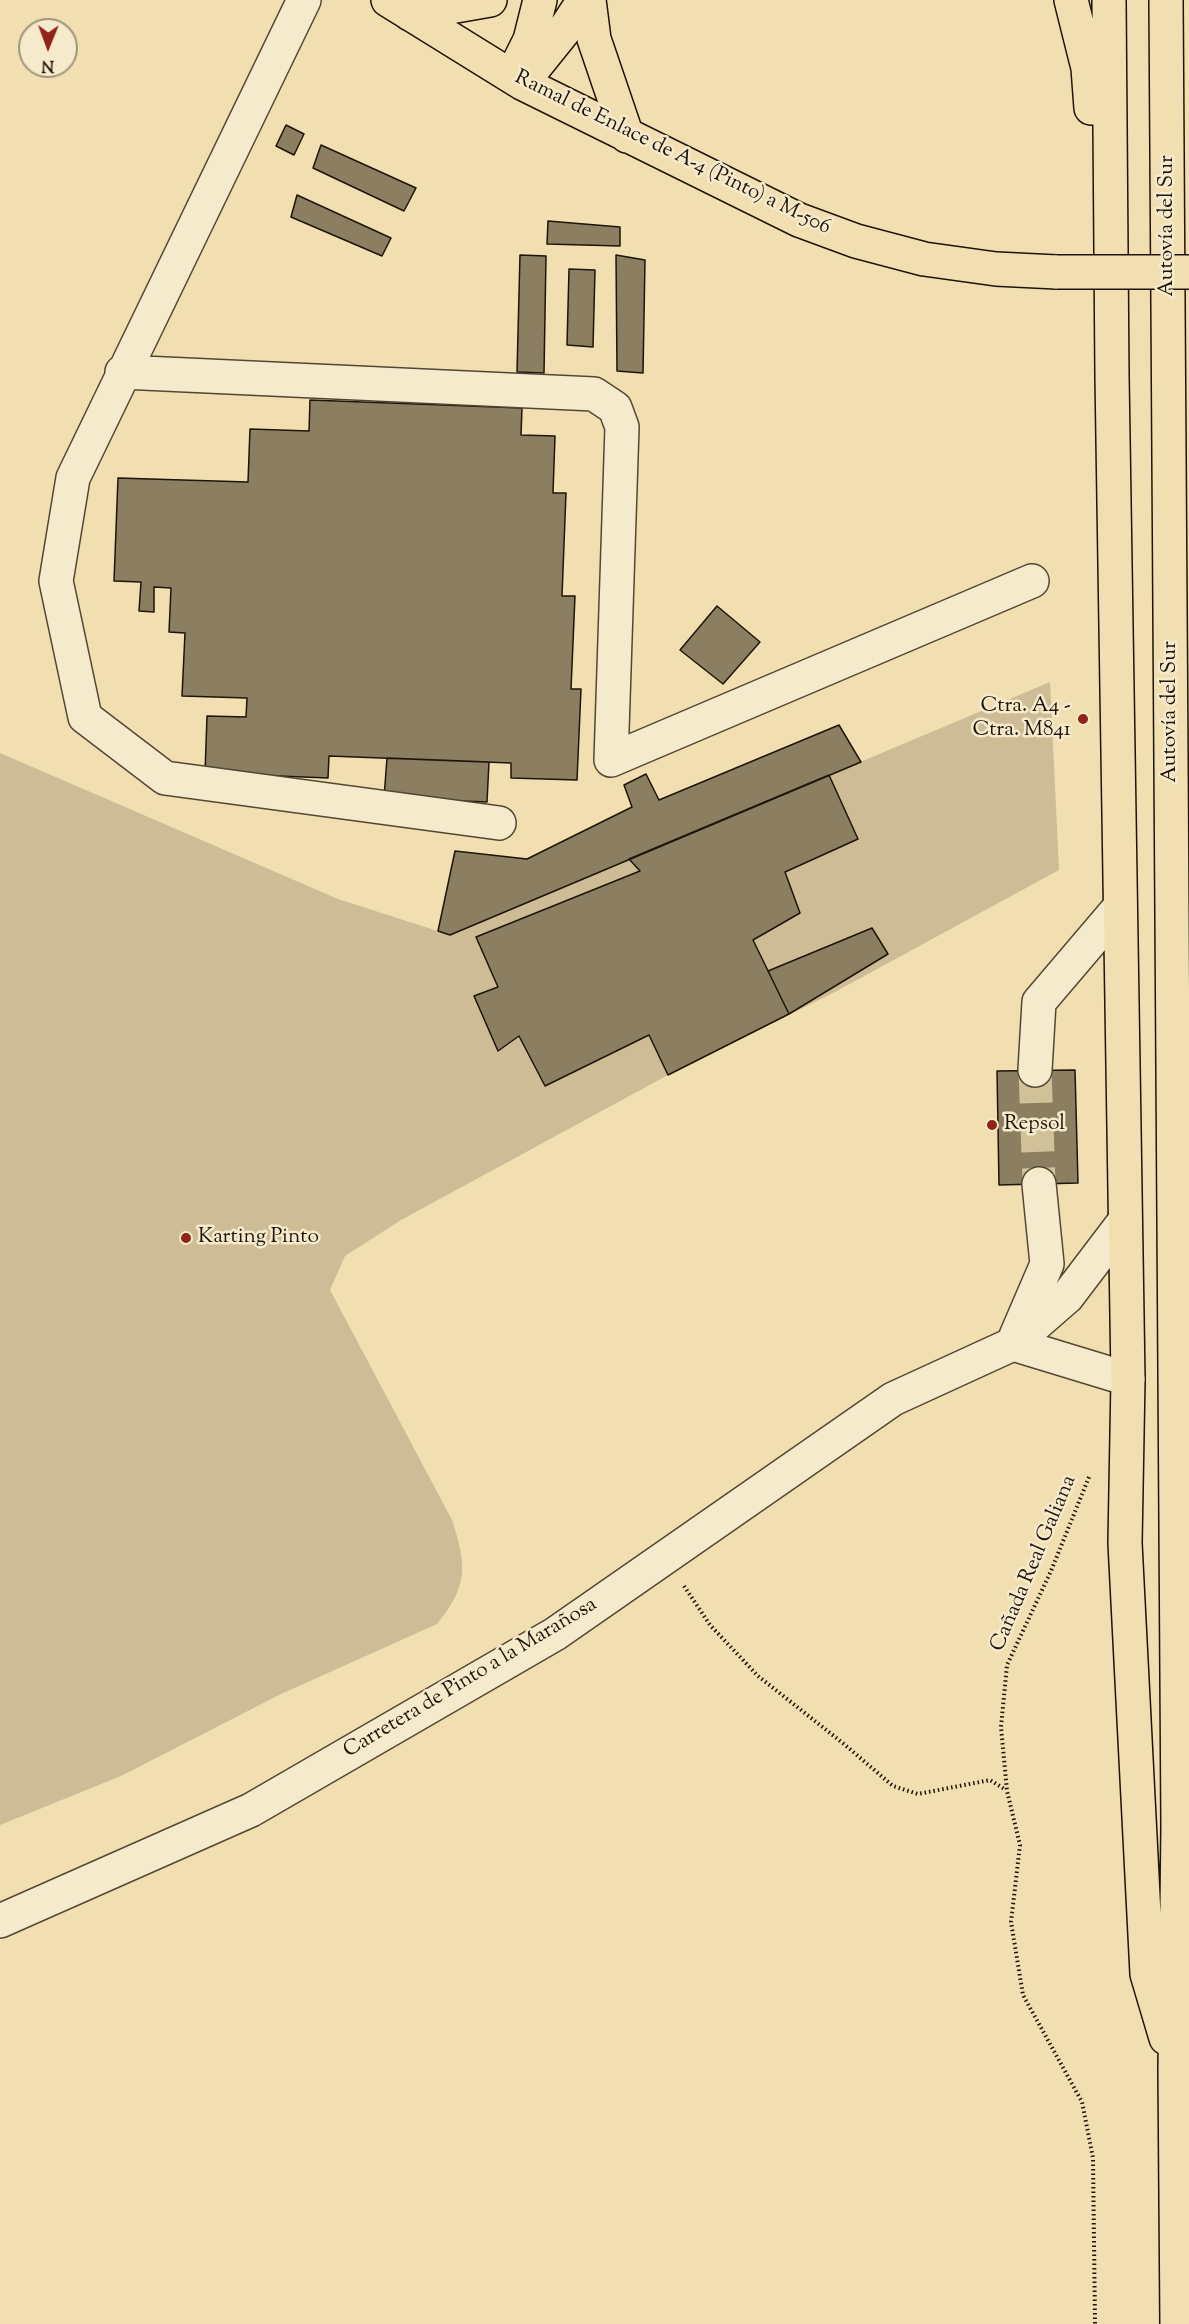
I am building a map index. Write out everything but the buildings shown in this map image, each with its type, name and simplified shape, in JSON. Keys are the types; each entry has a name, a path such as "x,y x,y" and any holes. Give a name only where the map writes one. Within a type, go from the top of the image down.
{"main road":[{"path":"399,7 490,0"},
{"path":"517,80 540,0"},
{"path":"517,80 563,32 584,0"},
{"path":"590,0 594,39 627,136"},
{"path":"1071,0 1088,68 1112,376"},
{"path":"1109,0 1119,908 1128,1379 1125,1543 1147,1974 1175,2070"},
{"name":"Autovía del Sur","path":"1166,0 1178,1825 1175,2070 1177,2324"},
{"name":"Ramal de Enlace de A-4 (Pinto) a M-506","path":"399,7 517,80 799,220 856,241 924,259 996,269 1057,272 1189,272"}],"street":[{"path":"304,0 72,478 56,581 85,717 165,778 499,823"},
{"path":"122,372 594,394 615,408 622,427 611,760 1032,581"},
{"path":"1035,1070 1039,1002 1119,908"},
{"path":"1039,1184 1047,1264 1013,1344 1128,1379"},
{"name":"Carretera de Pinto a la Marañosa","path":"0,1922 251,1810 555,1634 893,1399 1013,1344 1067,1297 1124,1222"}],"path":[{"name":"Cañada Real Galiana","path":"1090,1476 1051,1571 1008,1665 1001,1727 1007,1791 1020,1845 1011,1922 1023,1995 1082,2102 1093,2158 1095,2324"},
{"path":"665,1557 710,1625 758,1676 893,1786 918,1794 990,1780 1007,1791"}],"shaded area":[{"name":"Karting Pinto","path":"1050,682 1059,870 833,993 668,1075 401,1220 345,1256 330,1290 452,1520 457,1536 462,1575 455,1598 437,1624 281,1694 121,1776 0,1825 0,753 338,899 450,935"}],"tunnel":[{"path":"1035,1070 1039,1184"}],"place":[{"name":"Ctra. A4 - Ctra. M841","path":"1083,719"},
{"name":"Repsol","path":"992,1125"},
{"name":"Karting Pinto","path":"186,1238"}]}
